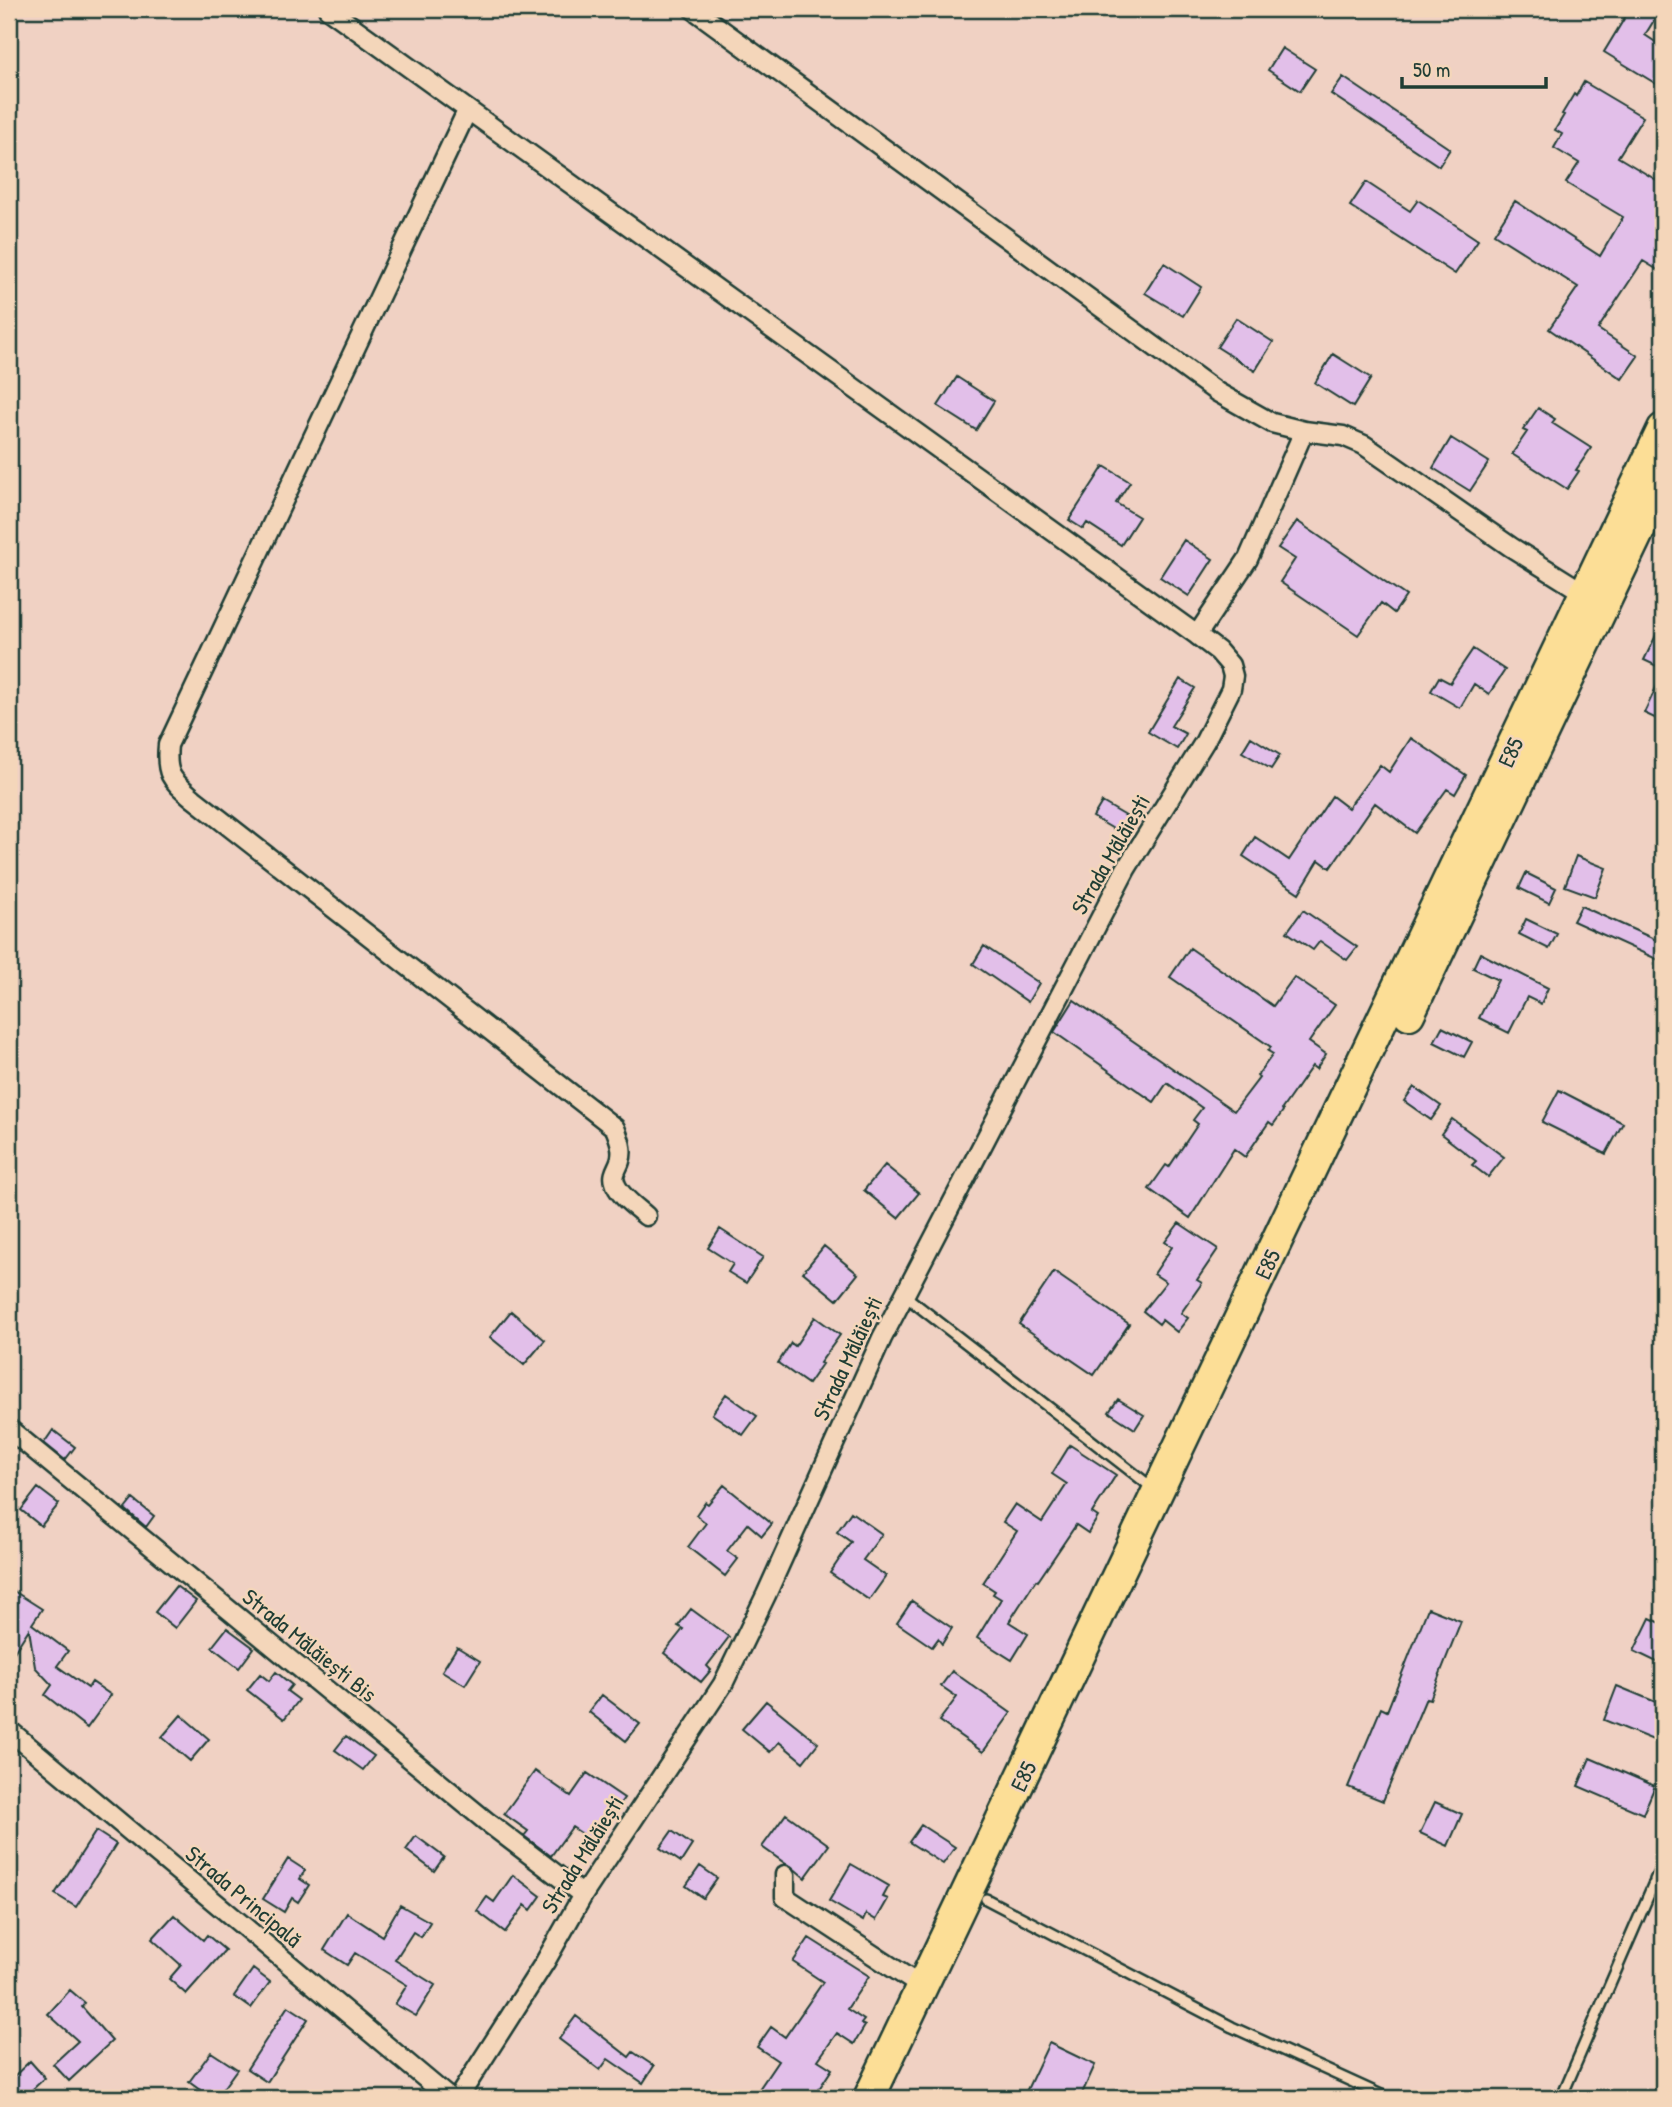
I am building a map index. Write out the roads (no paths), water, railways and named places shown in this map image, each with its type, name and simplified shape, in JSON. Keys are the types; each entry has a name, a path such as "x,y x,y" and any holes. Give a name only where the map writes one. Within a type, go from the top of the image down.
{"main road":[{"name":"E85","path":"869,2098 1663,429"},
{"name":"E85","path":"892,2098 1662,484"}],"street":[{"name":"Strada Mălăiești","path":"328,9 1197,635 1230,664 1233,676 1231,689 1205,741 1126,869 904,1295 723,1684 583,1895 545,1962 458,2098"},
{"path":"693,9 1217,392 1272,423 1304,432 1343,436 1364,445 1511,547 1586,594"},
{"path":"467,111 168,745 166,764 174,782 194,799 615,1128 621,1145 621,1159 614,1181 620,1191 646,1216"},
{"path":"1197,635 1248,559 1304,432"},
{"name":"Strada Mălăiești Bis","path":"9,1429 486,1821 583,1895"},
{"name":"Strada Principală","path":"9,1730 449,2098"},
{"path":"785,1875 785,1897 922,1987"}],"lane":[{"path":"904,1295 1158,1492"},
{"path":"1561,2098 1663,1863"},
{"path":"1653,1885 1663,1875"},
{"path":"986,1899 1232,2027 1388,2098"}]}
